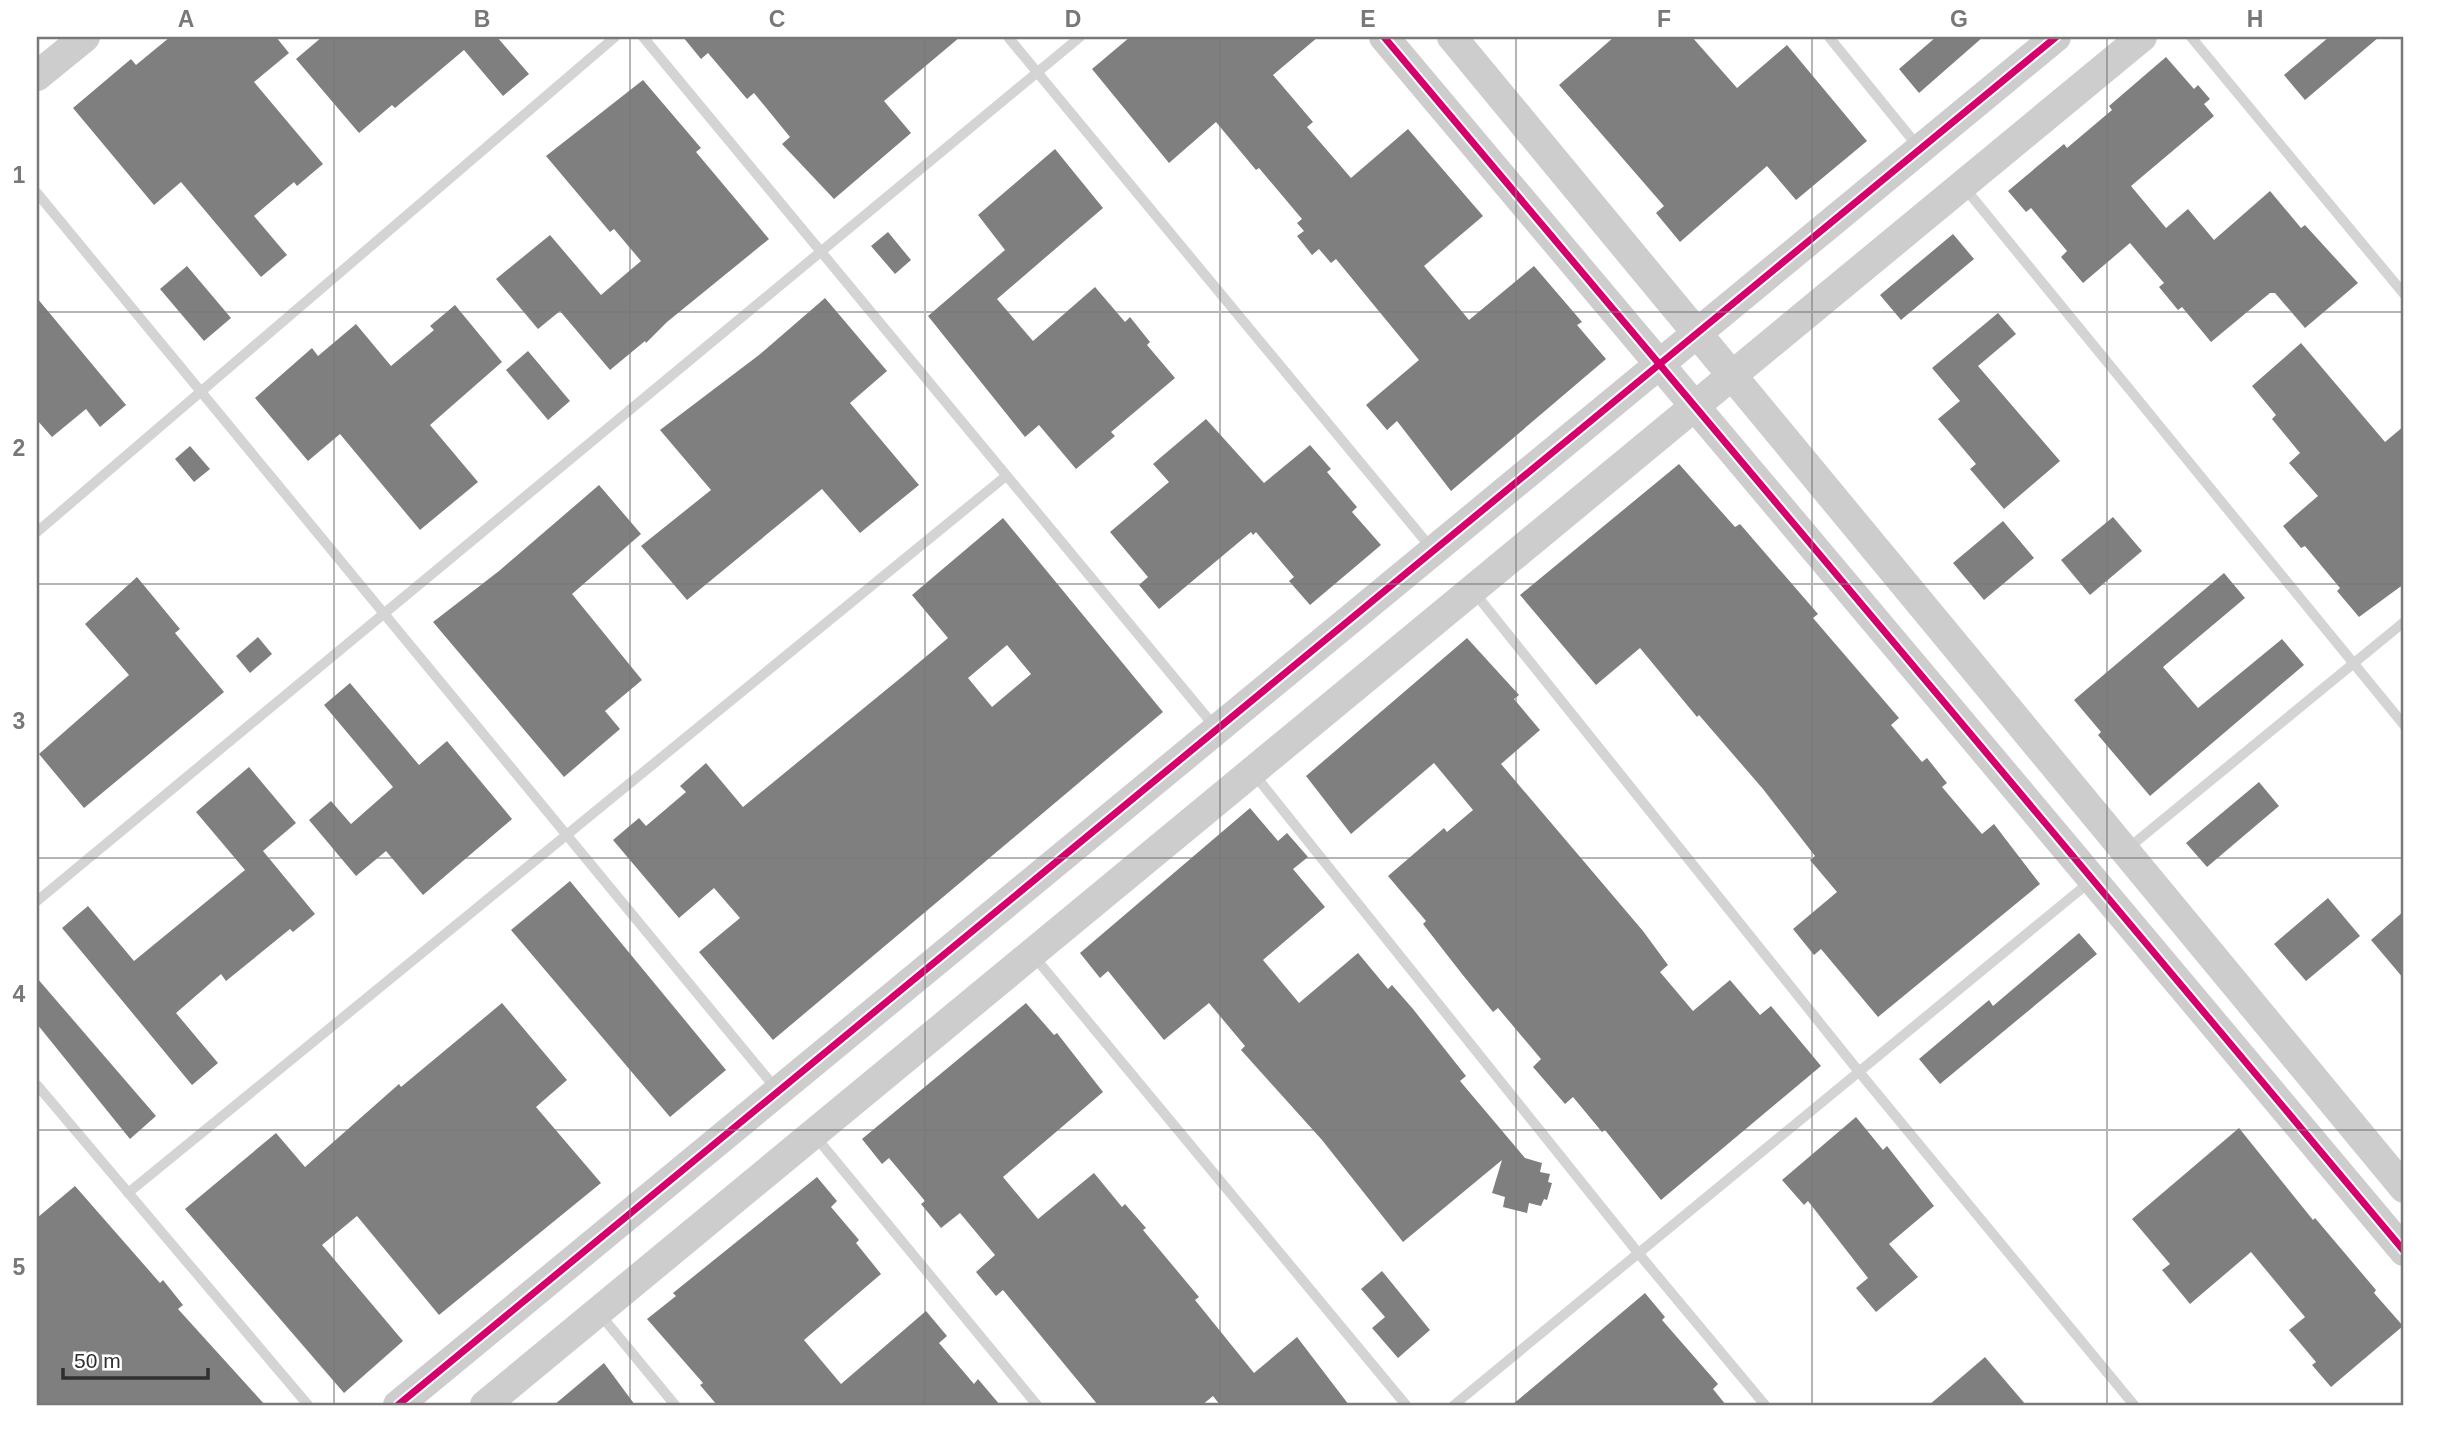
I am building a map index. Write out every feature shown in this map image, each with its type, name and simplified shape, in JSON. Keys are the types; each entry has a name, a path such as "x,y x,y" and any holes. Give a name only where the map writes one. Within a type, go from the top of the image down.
{"street":[{"path":"37,76 85,37"},
{"path":"1384,37 1657,366 2095,877 2404,1251"},
{"path":"1452,37 2404,1188"},
{"path":"398,1405 2056,37"},
{"path":"485,1405 2142,37"}],"lane":[{"path":"37,532 615,37"},
{"path":"643,37 1217,729"},
{"path":"1008,37 1433,551"},
{"path":"37,901 1080,37"},
{"path":"1829,37 1920,149"},
{"path":"2191,37 2404,294"},
{"path":"1962,185 2404,725"},
{"path":"37,193 778,1091"},
{"path":"128,1193 1006,476"},
{"path":"1472,590 1860,1073 2134,1405"},
{"path":"2124,852 2404,622"},
{"path":"1252,772 1640,1254 1766,1405"},
{"path":"1454,1405 2095,877"},
{"path":"1032,953 1406,1405"},
{"path":"37,1085 308,1405"},
{"path":"813,1134 1037,1405"},
{"path":"598,1311 675,1405"}],"building":[{"path":"170,37 276,37 289,53 254,82 323,164 297,186 294,182 254,216 287,255 261,277 181,182 154,205 73,108 131,59 136,65"},
{"path":"322,37 497,37 529,74 503,96 464,50 395,108 392,105 359,133 296,59"},
{"path":"683,37 960,37 884,101 911,133 834,199 782,144 790,137 754,93 747,99 708,53 701,59"},
{"path":"1130,37 1318,37 1273,75 1313,122 1307,127 1351,178 1408,129 1483,216 1424,266 1469,320 1534,266 1582,322 1577,325 1606,359 1451,491 1397,421 1387,430 1366,405 1419,360 1336,259 1331,263 1319,249 1312,255 1297,236 1304,231 1297,223 1302,219 1259,168 1256,170 1216,122 1169,163 1092,69"},
{"path":"1614,37 1692,37 1737,88 1787,45 1867,141 1796,200 1767,166 1680,242 1656,213 1664,206 1559,85"},
{"path":"1936,37 1983,37 1919,93 1899,69"},
{"path":"2329,37 2379,37 2305,100 2284,75"},
{"path":"2166,57 2194,89 2198,85 2210,99 2204,104 2214,116 2131,186 2166,228 2188,209 2214,240 2270,191 2301,228 2305,225 2358,283 2305,328 2275,293 2270,293 2211,342 2182,307 2178,310 2159,287 2164,283 2130,243 2083,283 2061,257 2067,251 2031,208 2026,212 2008,191 2064,144 2067,148 2112,110 2109,106"},
{"path":"643,80 701,148 696,152 769,239 610,370 560,311 538,329 496,279 550,235 601,295 641,261 614,229 610,232 546,156"},
{"path":"1055,149 1103,208 997,299 1033,341 1095,287 1125,322 1130,317 1150,342 1147,345 1175,378 1111,432 1115,436 1076,469 1039,425 1025,437 928,316 1005,250 978,215"},
{"path":"888,232 911,260 895,274 871,246"},
{"path":"1953,234 1974,259 1901,320 1880,295"},
{"path":"187,266 231,318 204,341 160,289"},
{"path":"37,298 126,405 100,427 86,409 52,437 37,420"},
{"path":"825,298 887,371 850,403 919,485 860,533 822,489 687,600 641,546 711,490 660,430 759,355"},
{"path":"455,305 502,362 430,425 478,482 420,530 340,434 308,461 255,398 312,348 318,356 356,324 391,366 434,330 430,326"},
{"path":"1998,313 2016,334 1978,366 2060,461 2004,509 1970,469 1976,464 1938,419 1960,401 1932,368"},
{"path":"2301,343 2385,442 2404,426 2404,584 2359,617 2337,591 2340,588 2305,546 2301,548 2283,526 2318,496 2289,463 2300,453 2272,419 2276,415 2252,386"},
{"path":"528,351 570,401 548,420 506,370"},
{"path":"1206,419 1264,483 1310,445 1331,469 1327,472 1357,507 1352,512 1381,545 1310,605 1289,581 1294,577 1256,532 1253,535 1251,532 1159,609 1139,585 1148,577 1110,532 1169,482 1153,464"},
{"path":"190,446 210,469 194,482 175,459"},
{"path":"1679,464 1735,527 1740,524 1818,614 1813,618 1899,718 1891,725 1922,762 1927,758 1947,783 1942,787 1982,834 1994,824 2040,884 1878,1017 1821,949 1814,955 1793,929 1837,892 1810,860 1815,856 1763,789 1699,715 1697,717 1640,648 1596,685 1520,595"},
{"path":"599,485 641,534 572,594 642,680 605,711 620,729 564,777 433,622 499,571"},
{"path":"2113,517 2142,551 2090,595 2061,560"},
{"path":"1003,518 1163,712 773,1040 699,952 740,918 714,888 679,918 613,840 639,818 646,826 686,792 680,786 706,763 743,807 903,676 948,638 912,595","holes":["1007,645 1031,674 992,707 968,678"]},
{"path":"2003,521 2034,558 1984,600 1953,563"},
{"path":"2224,573 2245,598 2163,667 2198,708 2282,639 2304,665 2150,796 2098,735 2101,732 2074,700"},
{"path":"137,577 180,629 175,633 224,692 84,808 39,754 129,675 85,624"},
{"path":"258,637 272,654 250,673 236,656"},
{"path":"1467,638 1519,695 1514,699 1540,730 1501,764 1643,931 1668,965 1660,972 1693,1011 1730,980 1760,1015 1771,1006 1821,1066 1661,1200 1605,1130 1602,1132 1573,1097 1565,1104 1533,1067 1541,1059 1498,1008 1493,1012 1423,924 1426,921 1388,876 1444,828 1447,832 1473,810 1434,763 1351,834 1306,776"},
{"path":"350,683 419,765 447,741 512,819 423,895 386,851 356,876 309,820 331,801 351,824 393,787 324,705"},
{"path":"249,767 296,823 263,851 315,914 293,932 290,929 226,981 221,974 176,1013 218,1063 192,1085 62,928 88,906 134,961 245,870 196,812"},
{"path":"2259,782 2279,806 2207,867 2186,843"},
{"path":"1250,808 1278,841 1287,833 1308,857 1293,869 1325,907 1263,960 1299,1003 1358,953 1388,989 1392,985 1413,1009 1466,1076 1460,1081 1525,1158 1542,1163 1540,1172 1550,1174 1548,1182 1552,1183 1547,1200 1544,1199 1541,1206 1529,1203 1527,1213 1503,1207 1505,1197 1492,1193 1502,1160 1403,1242 1322,1140 1241,1050 1245,1046 1209,1003 1164,1040 1108,971 1100,978 1080,953"},
{"path":"570,881 726,1070 670,1117 511,930"},
{"path":"2328,898 2360,936 2306,981 2274,944"},
{"path":"2404,911 2404,979 2371,940"},
{"path":"2079,933 2097,954 1940,1084 1919,1059 1989,1000 1993,1006"},
{"path":"37,978 156,1116 130,1139 37,1024"},
{"path":"502,1003 567,1080 536,1107 601,1183 439,1315 357,1216 322,1245 403,1341 344,1393 185,1209 276,1133 305,1167 399,1084 401,1087"},
{"path":"1026,1003 1054,1035 1057,1033 1103,1092 1003,1177 1038,1219 1094,1173 1122,1207 1125,1204 1146,1228 1143,1230 1199,1297 1195,1300 1254,1373 1297,1337 1349,1405 1220,1405 1213,1396 1202,1405 1098,1405 1003,1290 996,1296 976,1272 995,1255 960,1213 941,1228 921,1204 925,1201 889,1158 882,1164 862,1139"},
{"path":"1856,1117 1883,1150 1887,1146 1934,1206 1889,1244 1918,1277 1876,1312 1856,1288 1868,1278 1808,1201 1804,1205 1782,1180"},
{"path":"2239,1128 2313,1220 2315,1218 2376,1290 2374,1293 2403,1326 2331,1387 2312,1365 2316,1362 2289,1330 2305,1317 2251,1252 2190,1304 2162,1270 2170,1264 2132,1219"},
{"path":"817,1177 837,1201 831,1207 859,1240 856,1243 881,1274 804,1340 841,1384 926,1311 947,1336 939,1343 974,1384 978,1379 1000,1405 717,1405 700,1385 703,1383 647,1319 676,1296 673,1293"},
{"path":"75,1186 160,1283 163,1280 183,1305 178,1309 265,1405 37,1405 37,1218"},
{"path":"1382,1271 1430,1330 1398,1358 1372,1328 1385,1317 1361,1289"},
{"path":"1645,1293 1665,1317 1662,1320 1718,1384 1713,1389 1726,1405 1512,1405"},
{"path":"1985,1357 2026,1405 1929,1405"},
{"path":"604,1363 635,1405 554,1405"}],"cycle path":[{"path":"1384,37 2404,1251"},
{"path":"398,1405 2056,37"}]}
